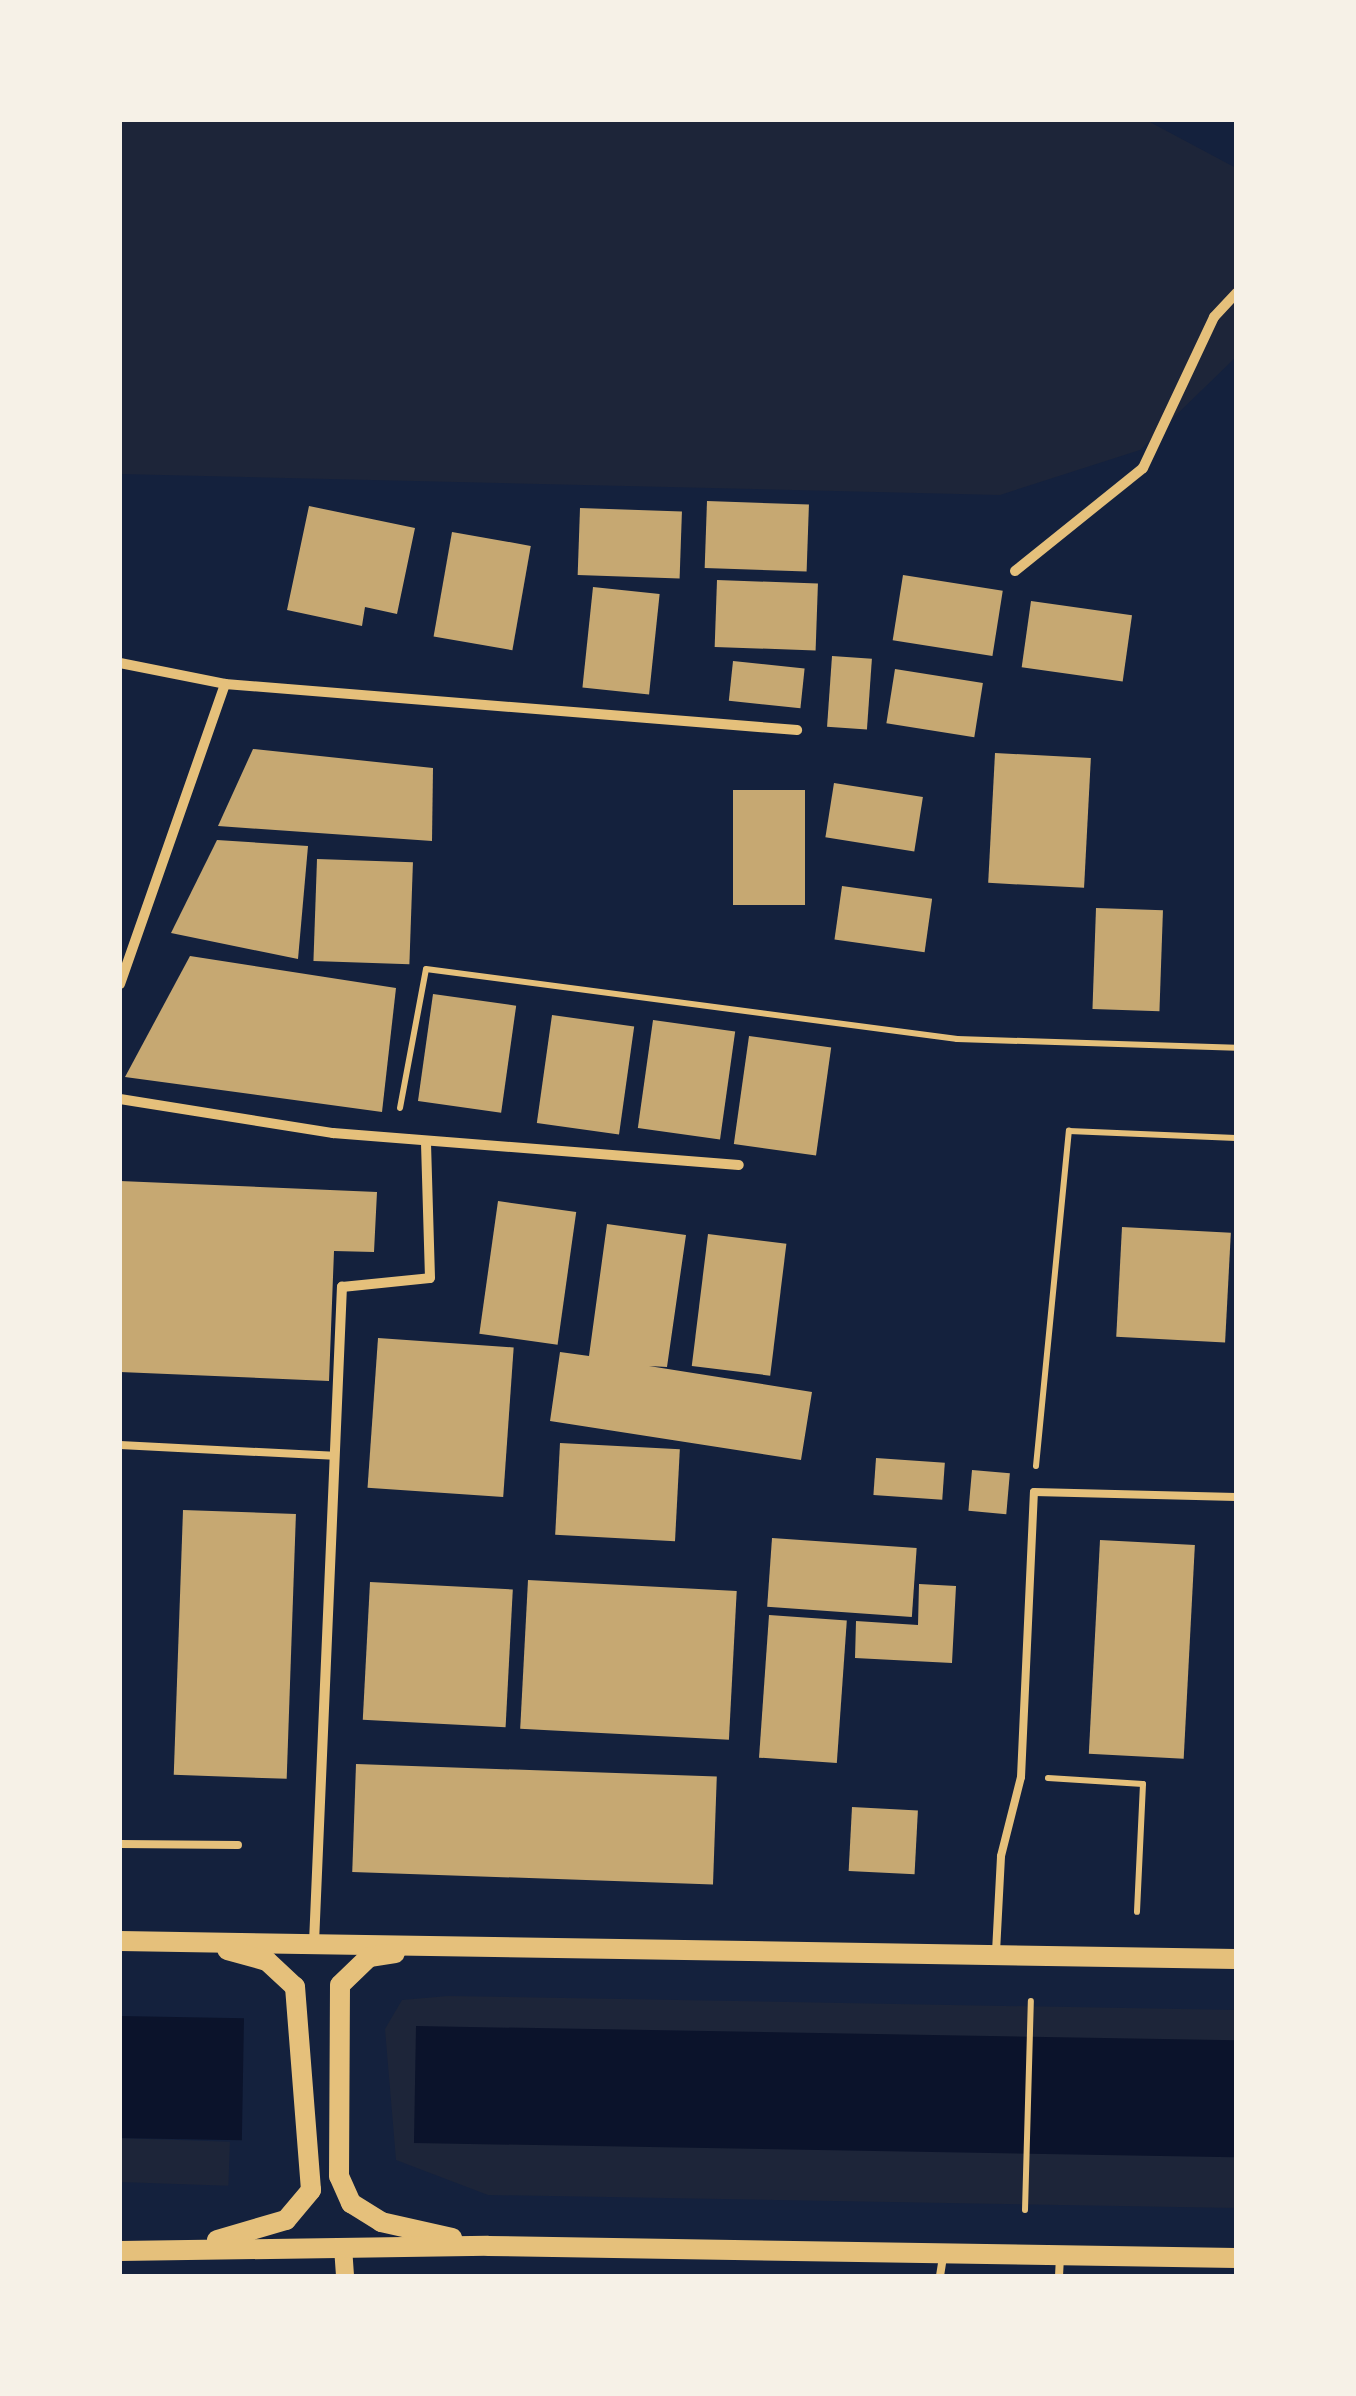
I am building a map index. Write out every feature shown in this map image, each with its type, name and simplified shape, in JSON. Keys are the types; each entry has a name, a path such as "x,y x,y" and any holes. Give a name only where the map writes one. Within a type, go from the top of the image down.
{"main road":[{"path":"120,1940 1236,1959"},
{"path":"151,2252 258,2233 286,2220 311,2190 304,2026 296,1987 267,1960 196,1942"},
{"path":"448,1946 369,1957 340,1985 333,2013 339,2176 352,2202 381,2222 488,2246"},
{"path":"120,2251 488,2246 944,2252 1060,2266 1236,2258"}],"street":[{"path":"1015,571 1143,468 1214,317 1236,293"},
{"path":"120,663 225,684 798,730"},
{"path":"120,984 225,684"},
{"path":"120,1098 395,1138 739,1165"},
{"path":"314,1943 342,1286 430,1278 426,1141"},
{"path":"344,2248 346,2276"}],"lane":[{"path":"120,1445 334,1456"},
{"path":"996,1954 1001,1856 1021,1777 1034,1492 1236,1497"},
{"path":"120,1844 238,1845"},
{"path":"940,2276 944,2252"}],"path":[{"path":"395,1138 426,969 958,1039 1236,1048"},
{"path":"1034,1492 1069,1131 1236,1138"},
{"path":"1021,1777 1143,1784 1137,1912"},
{"path":"1025,2210 1030,2000"}],"shaded area":[{"path":"120,120 1146,120 1236,168 1236,357 1140,450 1000,495 120,474"},
{"path":"448,1996 1236,2010 1236,2208 488,2195 396,2160 385,2029 402,2000"},
{"path":"120,2016 244,2018 242,2140 120,2138"},
{"path":"416,2026 1236,2040 1234,2157 414,2143"},
{"path":"120,2138 230,2142 228,2186 120,2182"}],"building":[{"path":"707,501 809,505 807,572 705,568"},
{"path":"309,506 415,528 397,614 365,607 362,626 287,610"},
{"path":"580,508 682,512 680,579 578,575"},
{"path":"452,532 531,546 512,650 434,636"},
{"path":"903,575 1003,591 992,656 893,640"},
{"path":"717,580 818,584 816,650 715,647"},
{"path":"593,587 660,594 649,694 582,687"},
{"path":"1031,601 1132,615 1123,682 1022,667"},
{"path":"832,656 872,659 867,730 827,727"},
{"path":"733,661 805,669 800,708 729,701"},
{"path":"895,669 983,683 974,737 886,723"},
{"path":"253,749 433,768 432,841 218,826"},
{"path":"995,753 1091,758 1084,888 988,883"},
{"path":"834,783 923,797 914,851 825,837"},
{"path":"733,790 805,790 805,905 733,905"},
{"path":"217,840 308,846 298,959 171,933"},
{"path":"317,859 413,862 409,964 313,961"},
{"path":"842,886 932,899 925,952 834,939"},
{"path":"1096,908 1163,910 1159,1011 1092,1009"},
{"path":"190,956 396,988 382,1112 125,1077"},
{"path":"433,994 516,1006 501,1113 418,1101"},
{"path":"552,1015 634,1027 619,1134 537,1123"},
{"path":"653,1020 735,1032 720,1139 638,1128"},
{"path":"749,1036 831,1048 816,1155 734,1144"},
{"path":"120,1181 377,1192 374,1252 334,1251 329,1381 120,1372"},
{"path":"498,1201 576,1212 558,1345 479,1334"},
{"path":"607,1224 686,1235 667,1367 649,1366 812,1392 801,1460 550,1421 560,1352 589,1356"},
{"path":"1122,1227 1231,1233 1225,1343 1116,1337"},
{"path":"708,1234 786,1244 770,1376 692,1366"},
{"path":"378,1338 514,1347 503,1497 368,1488"},
{"path":"560,1443 680,1449 675,1541 555,1535"},
{"path":"876,1458 945,1463 942,1500 873,1495"},
{"path":"972,1470 1010,1473 1006,1514 968,1511"},
{"path":"183,1510 296,1514 287,1779 174,1775"},
{"path":"772,1538 917,1548 912,1617 767,1607"},
{"path":"1100,1540 1195,1545 1184,1759 1089,1754"},
{"path":"528,1580 737,1591 729,1740 520,1729"},
{"path":"370,1582 513,1589 506,1727 363,1720"},
{"path":"919,1584 956,1586 952,1663 855,1658 856,1621 918,1625"},
{"path":"769,1615 847,1620 837,1763 759,1758"},
{"path":"356,1764 717,1777 713,1885 352,1872"},
{"path":"852,1807 918,1810 915,1874 849,1871"}]}
